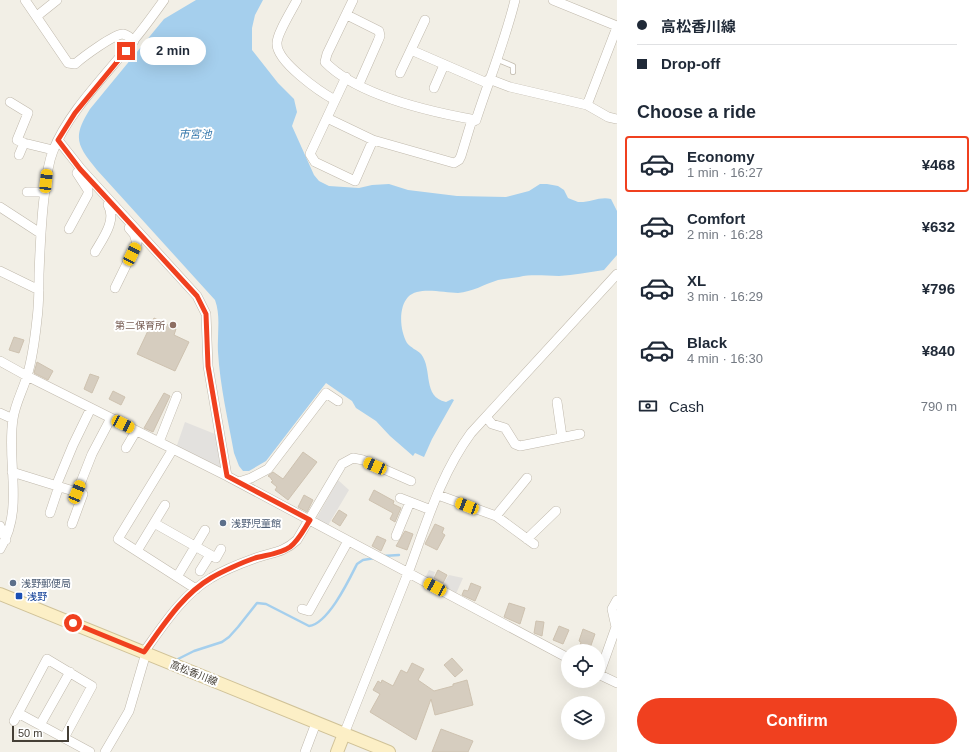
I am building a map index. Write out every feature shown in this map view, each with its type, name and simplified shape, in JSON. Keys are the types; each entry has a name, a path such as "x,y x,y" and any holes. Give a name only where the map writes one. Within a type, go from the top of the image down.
{"main road":[{"name":"高松香川線","path":"0,594 389,752"},
{"path":"337,752 344,734"}],"street":[{"path":"25,0 66,61 71,64 75,64 95,49 120,35 127,35 134,41"},
{"path":"37,16 57,0"},
{"path":"0,549 6,540 11,523 14,499 12,472 13,419 27,376 34,347 38,316 40,233 47,171 53,150 75,113 100,80 134,41 164,0"},
{"path":"297,0 276,43 279,55 320,92 335,100"},
{"path":"353,0 327,54 325,62 332,70 377,93 402,102 454,116 476,120"},
{"path":"327,118 373,140 454,163 461,156 471,123 476,120 488,81 507,30 515,0"},
{"path":"553,0 617,26 587,105"},
{"path":"347,14 379,30 380,36 378,42 359,84"},
{"path":"400,73 425,20"},
{"path":"411,50 444,65 488,81 587,105 608,117 617,119"},
{"path":"434,88 444,65"},
{"path":"346,77 310,154 315,162 355,181 373,140"},
{"path":"10,102 28,113 17,140 24,144 53,150"},
{"path":"58,140 80,169 197,296 206,314 208,366 227,476"},
{"path":"19,155 24,144"},
{"path":"69,228 88,194 88,190 77,173 80,169"},
{"path":"27,192 44,192"},
{"path":"96,252 112,220 112,211 108,205 110,201"},
{"path":"0,207 40,233"},
{"path":"115,288 137,243 134,234 129,228 131,224"},
{"path":"0,271 38,290"},
{"path":"344,734 450,465 471,433 617,274"},
{"path":"0,361 239,482 561,654"},
{"path":"239,482 251,478 268,469 326,393 338,401"},
{"path":"159,442 177,396"},
{"path":"557,402 562,437"},
{"path":"50,513 73,445 91,408"},
{"path":"0,413 13,419"},
{"path":"486,417 492,424 505,428 515,444 520,446 580,434"},
{"path":"77,492 92,454 111,418"},
{"path":"126,448 136,431"},
{"path":"172,449 118,539 196,590"},
{"path":"105,752 129,711 145,653 175,609 196,590 211,578 254,559 282,551 289,547 297,540 310,520 342,464 353,458 363,460 411,481"},
{"path":"12,472 83,494 72,524"},
{"path":"496,516 527,478"},
{"path":"438,494 496,516 530,542 556,511"},
{"path":"400,498 431,510"},
{"path":"396,536 410,502"},
{"path":"137,551 165,505"},
{"path":"154,522 216,558 221,548"},
{"path":"0,526 6,540"},
{"path":"177,577 205,530"},
{"path":"302,608 309,610 348,541"},
{"path":"200,572 210,555"},
{"path":"605,657 616,628 612,609 617,600"},
{"path":"14,721 47,659 92,686 64,738"},
{"path":"40,725 70,672"},
{"path":"605,678 617,683"},
{"path":"18,713 90,752"},
{"path":"305,752 316,723"}],"lane":[{"path":"496,58 514,66 513,72"}],"shaded area":[{"path":"185,422 215,434 223,467 222,471 176,448"},
{"path":"338,480 349,490 327,527 315,521"},
{"path":"429,570 435,572 433,579 443,584 449,575 463,578 455,596 427,580 426,576"}],"water":[{"name":"市宮池","path":"196,0 263,0 255,15 252,28 252,50 278,83 294,99 297,112 292,126 314,175 319,181 329,186 359,188 372,185 389,184 408,190 457,196 506,197 529,191 540,184 547,184 558,186 564,190 568,198 578,202 586,202 603,198 611,199 617,211 617,255 604,270 559,276 524,276 498,280 473,290 458,293 425,291 418,292 408,297 401,313 403,332 407,343 421,354 425,360 429,382 434,394 439,399 446,402 452,399 454,400 432,439 424,457 415,453 413,456 390,436 376,421 356,408 352,401 326,383 266,461 249,471 243,471 239,466 234,453 220,377 218,319 215,300 97,170 85,154 79,141 81,127 90,109 164,19"}],"building":[{"path":"154,318 176,329 174,335 189,342 175,371 137,354"},
{"path":"14,337 24,340 19,353 9,350"},
{"path":"37,362 53,371 48,380 34,373"},
{"path":"90,374 99,377 92,393 84,389"},
{"path":"113,391 125,397 121,405 109,399"},
{"path":"164,393 170,396 153,432 144,428"},
{"path":"303,452 317,462 288,500 275,490 277,487 271,482 273,481 268,476 273,472 283,479"},
{"path":"374,490 394,501 393,504 401,508 395,522 390,519 393,513 369,500"},
{"path":"304,495 313,500 307,512 298,507"},
{"path":"339,510 347,515 340,526 332,521"},
{"path":"435,524 444,528 442,533 445,535 437,550 425,544"},
{"path":"405,531 413,534 407,550 396,546"},
{"path":"377,536 386,540 381,551 372,546"},
{"path":"438,570 447,575 443,583 434,578"},
{"path":"471,583 481,587 475,601 462,595 464,590 468,591"},
{"path":"509,603 525,608 520,624 504,617"},
{"path":"536,621 544,622 542,636 534,633"},
{"path":"559,626 569,630 563,644 553,640"},
{"path":"583,629 595,634 591,644 580,644 581,642 579,641"},
{"path":"452,658 463,670 455,677 444,665"},
{"path":"412,663 424,669 418,680 434,691 453,686 453,684 467,680 473,705 435,715 431,699 416,740 370,712 380,694 373,690 378,681 381,683 382,680 393,686 401,670 407,673"},
{"path":"441,729 473,741 468,752 432,752"}],"waterway":[{"path":"383,556 399,555"},
{"path":"176,660 194,651 222,642 238,627 257,603 266,604 309,626 316,623 323,618 337,600 357,564 363,560 375,558"}],"place":[{"name":"第二保育所","path":"173,325"},
{"name":"浅野児童館","path":"223,523"},
{"name":"浅野郵便局","path":"13,583"},
{"name":"浅野","path":"19,596"}],"route":[{"path":"73,623 144,652 175,609 201,585 211,578 254,559 282,551 289,547 297,540 310,520 227,476 208,366 206,314 197,296 80,169 58,140 66,125 100,80 126,51"}]}
